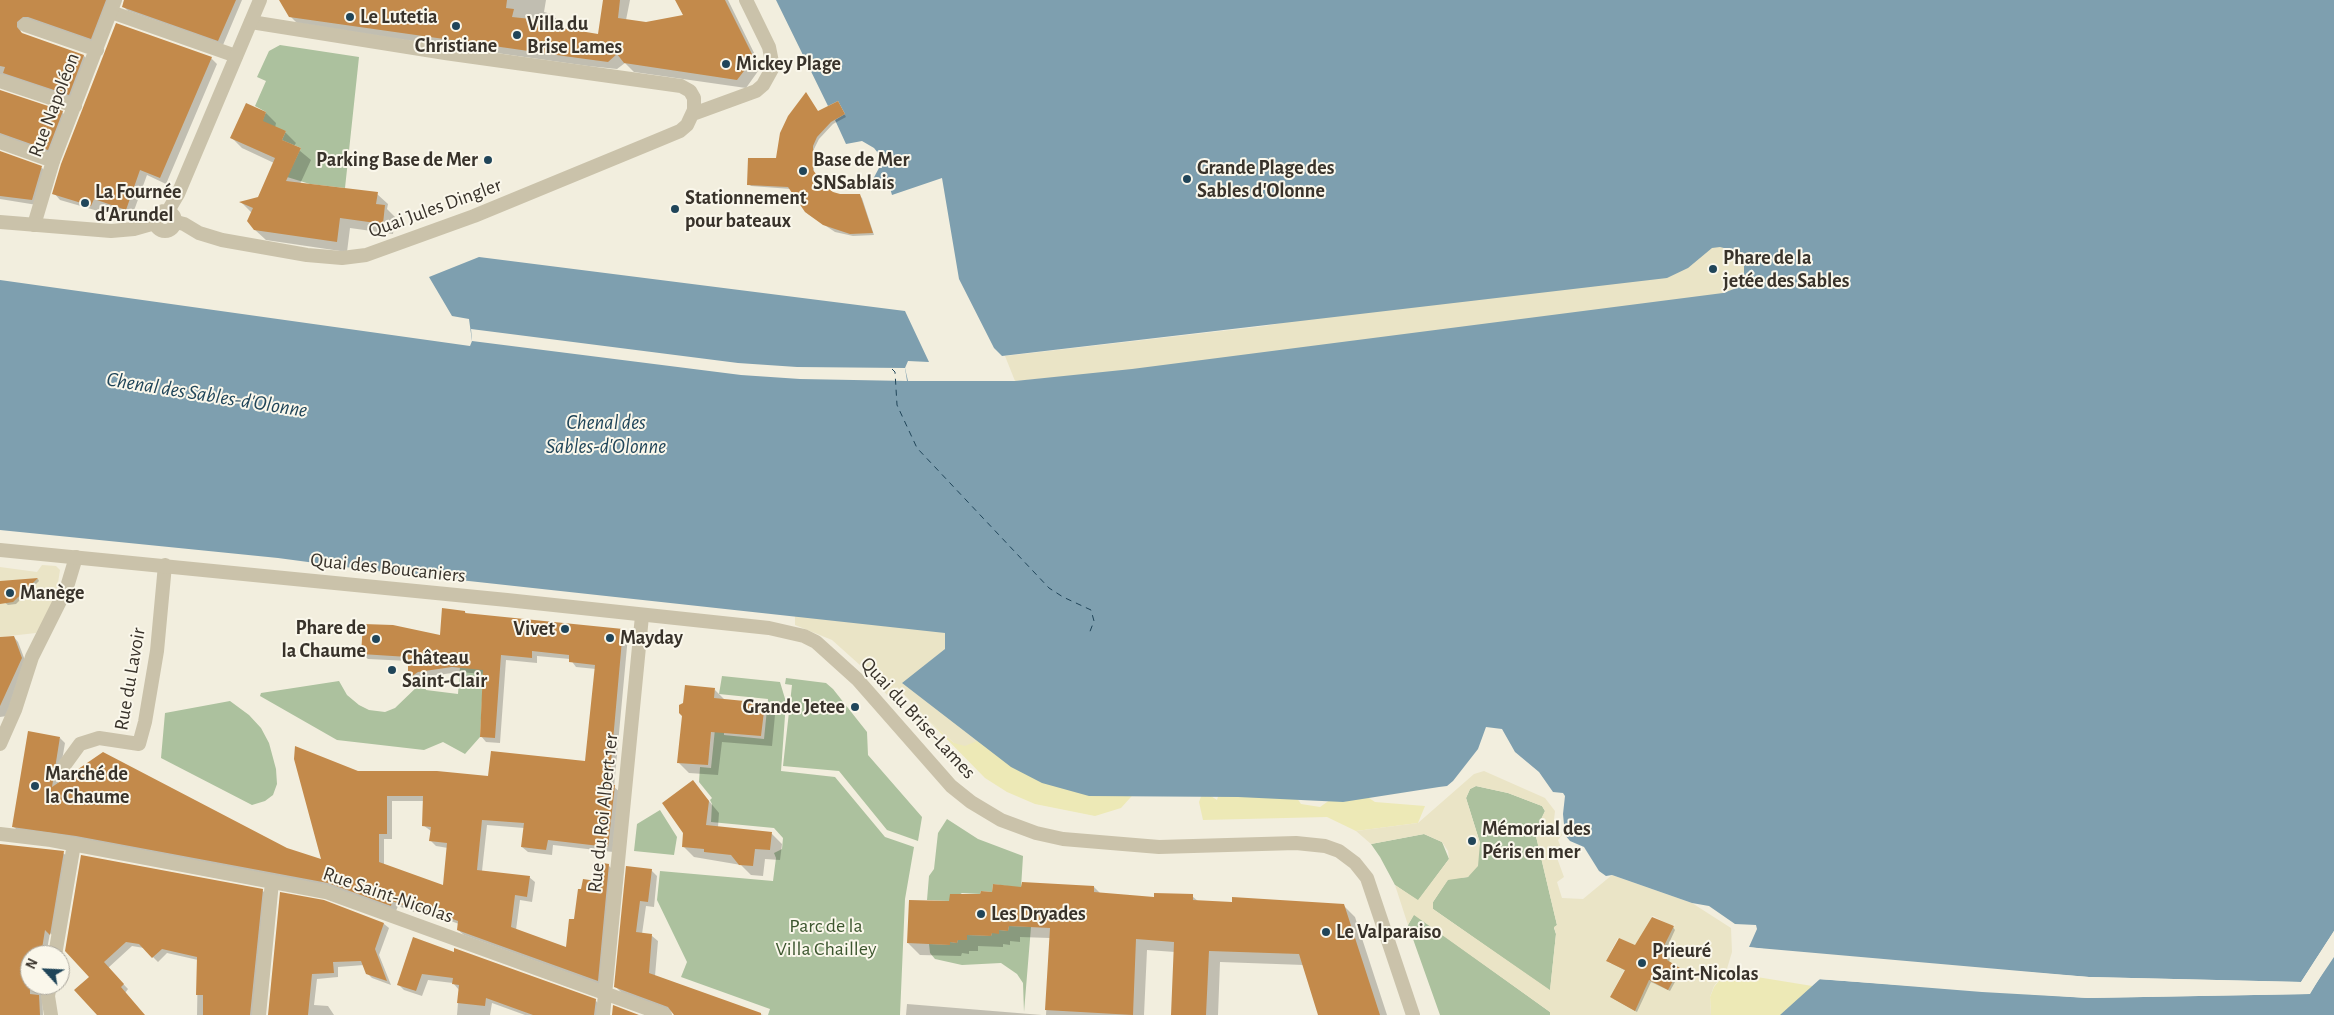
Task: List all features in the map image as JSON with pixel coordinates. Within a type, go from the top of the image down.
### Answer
[{"type":"street","points":[[0,222],[111,231],[134,229],[155,223],[157,214],[172,216],[178,194],[260,0]]},
{"type":"street","points":[[251,22],[445,53],[681,86],[690,91],[694,98],[693,114],[756,91],[763,85],[770,72],[772,58],[769,47],[746,0]]},
{"type":"street","points":[[113,6],[236,56]]},
{"type":"street","name":"Rue Napoléon","points":[[34,225],[53,161],[113,6]]},
{"type":"street","points":[[25,26],[97,50]]},
{"type":"street","points":[[0,81],[75,106]]},
{"type":"street","name":"Quai Jules Dingler","points":[[172,216],[199,233],[222,240],[307,255],[342,258],[366,254],[474,216],[656,142],[680,131],[687,125],[693,114]]},
{"type":"street","points":[[0,142],[53,161]]},
{"type":"street","name":"Quai des Boucaniers","points":[[1,550],[165,565],[769,628]]},
{"type":"street","points":[[0,744],[15,710],[32,657],[67,586],[76,557]]},
{"type":"street","name":"Rue du Lavoir","points":[[64,766],[80,744],[99,738],[138,744],[145,722],[157,651],[165,565]]},
{"type":"street","name":"Rue du Roi Albert 1er","points":[[603,1015],[642,616]]},
{"type":"street","name":"Quai du Brise-Lames","points":[[769,628],[804,636],[816,642],[857,679],[951,786],[971,802],[1010,823],[1036,833],[1062,839],[1159,847],[1296,843],[1325,846],[1339,851],[1355,863],[1367,878],[1413,1015]]},
{"type":"street","name":"Rue Saint-Nicolas","points":[[0,834],[74,844],[326,892],[665,1015]]},
{"type":"street","points":[[57,945],[74,844]]},
{"type":"street","points":[[259,1015],[272,882]]},
{"type":"street","points":[[48,995],[51,1015]]},
{"type":"green space","points":[[280,45],[359,57],[345,188],[310,184],[287,177],[301,148],[282,140],[286,131],[259,129],[266,112],[255,106],[266,81],[257,77],[269,51]]},
{"type":"green space","points":[[486,625],[480,737],[465,754],[443,742],[424,750],[337,740],[260,696],[261,693],[339,681],[347,695],[359,705],[369,710],[385,712],[395,708],[422,682],[426,690],[458,694],[460,667]]},
{"type":"green space","name":"Parc de la Villa Chailley","points":[[722,676],[780,682],[786,702],[781,771],[835,777],[885,837],[914,847],[905,899],[900,1015],[768,1015],[770,1009],[681,977],[687,962],[657,900],[660,871],[773,881],[776,858],[774,853],[782,849],[783,838],[774,828],[711,822],[712,804],[710,800],[712,798],[699,782],[700,767],[711,768],[715,729],[724,730],[724,735],[764,739],[768,699],[719,694]]},
{"type":"green space","points":[[786,678],[826,683],[833,689],[867,732],[868,755],[922,817],[918,841],[887,830],[839,771],[783,766],[792,685],[785,684]]},
{"type":"green space","points":[[230,701],[249,715],[261,728],[269,743],[276,769],[277,784],[273,795],[265,801],[252,805],[161,758],[165,713]]},
{"type":"green space","points":[[1476,786],[1508,793],[1542,806],[1545,811],[1535,832],[1557,925],[1554,928],[1556,934],[1550,991],[1433,909],[1433,902],[1448,879],[1468,877],[1480,843],[1466,798],[1470,789]]},
{"type":"green space","points":[[660,810],[677,837],[674,855],[634,851],[637,824]]},
{"type":"green space","points":[[947,819],[978,839],[1023,856],[1021,888],[993,884],[992,892],[981,891],[980,894],[962,893],[949,901],[927,900],[929,876],[934,869],[938,833]]},
{"type":"green space","points":[[1424,834],[1442,842],[1449,859],[1418,901],[1395,885],[1371,844]]},
{"type":"green space","points":[[1414,914],[1550,1012],[1550,1015],[1440,1015],[1408,925]]},
{"type":"green space","points":[[1009,926],[1031,927],[1024,1012],[1023,983],[1017,974],[1001,963],[962,965],[935,959],[930,953],[929,944],[950,945],[950,942],[957,943],[958,940],[967,940],[967,935],[991,936],[992,933],[999,933],[999,930],[1008,931]]},
{"type":"sand","points":[[920,668],[1288,785],[1301,804],[1320,807],[1344,790],[1360,792],[1375,802],[1425,806],[1418,823],[1356,831],[1327,817],[1203,820],[1199,802],[1203,791],[1217,800],[1222,784],[1139,788],[1121,808],[1095,816],[1035,804],[1007,792],[985,778],[927,719],[954,743],[934,708],[902,683]]},
{"type":"sand","points":[[1726,972],[1837,990],[1841,1015],[1711,1015],[1710,997],[1714,987]]},
{"type":"shaded area","points":[[1712,245],[1742,252],[1748,274],[1728,297],[1132,371],[1015,381],[1005,356],[1265,326]]},
{"type":"shaded area","points":[[42,565],[56,566],[60,570],[55,602],[36,633],[0,637],[0,567],[37,572]]},
{"type":"shaded area","points":[[795,615],[924,629],[945,633],[945,637],[1559,669],[977,741],[965,746],[954,743],[927,719],[897,687],[888,696],[861,666],[832,640],[795,625]],"holes":[[[946,649],[967,731],[902,683]]]},
{"type":"shaded area","points":[[1484,771],[1545,798],[1555,811],[1554,820],[1562,835],[1558,840],[1564,855],[1557,858],[1564,877],[1557,882],[1562,898],[1583,899],[1612,875],[1692,903],[1731,928],[1732,952],[1726,972],[1714,986],[1710,997],[1711,1015],[1550,1015],[1550,1012],[1414,915],[1408,925],[1395,885],[1418,900],[1449,859],[1448,851],[1442,842],[1424,834],[1371,844],[1356,831],[1418,823],[1474,774]],"holes":[[[1476,786],[1508,793],[1542,806],[1545,811],[1535,832],[1557,925],[1554,927],[1556,934],[1550,990],[1433,909],[1433,902],[1448,880],[1468,877],[1478,866],[1480,843],[1466,798],[1470,789]],[[1653,916],[1672,926],[1675,924],[1662,951],[1668,954],[1664,960],[1680,968],[1668,989],[1648,980],[1644,992],[1610,997],[1625,969],[1613,961],[1611,964],[1606,961],[1618,938],[1637,946]]]},
{"type":"water","name":"Chenal des Sables-d'Olonne","points":[[776,0],[2334,0],[2334,931],[2301,982],[2089,977],[1814,956],[1749,947],[1757,929],[1756,925],[1735,924],[1709,906],[1692,903],[1612,875],[1606,876],[1599,871],[1584,847],[1570,841],[1565,835],[1563,814],[1565,796],[1563,793],[1553,792],[1539,772],[1515,752],[1502,729],[1486,727],[1478,749],[1447,786],[1343,802],[1238,797],[1089,796],[1042,783],[1011,767],[902,683],[945,649],[945,633],[368,570],[278,558],[0,530],[0,280],[470,346],[472,341],[469,319],[452,316],[429,277],[479,257],[905,311],[929,362],[908,361],[905,368],[908,381],[1015,381],[1132,369],[1723,293],[1734,289],[1740,284],[1744,275],[1744,265],[1741,257],[1735,251],[1720,247],[1712,248],[1688,268],[1667,278],[1002,356],[994,348],[959,279],[942,178],[892,195],[888,181],[872,181],[879,168],[878,153],[874,148],[862,141],[846,144],[835,120],[845,114],[838,101],[828,106]]},
{"type":"water","points":[[2334,957],[2334,1015],[1780,1015],[1820,979],[1982,992],[2088,998],[2309,994]]},
{"type":"pier","points":[[471,329],[738,363],[797,367],[905,368],[907,381],[800,379],[741,375],[472,341]]},
{"type":"pier","points":[[2334,931],[2334,935],[2302,984],[2021,976],[1814,958],[1749,950],[1747,947],[2089,977],[2301,982]]},
{"type":"pier","points":[[2334,954],[2310,994],[2088,998],[1816,979],[1820,976],[1982,990],[2089,995],[2308,992]]},
{"type":"building","points":[[0,0],[106,0],[91,39],[28,17],[23,17],[17,22],[17,27],[22,33],[84,55],[69,95],[3,73],[5,67],[0,66]]},
{"type":"building","points":[[124,0],[236,0],[218,41],[122,7]]},
{"type":"building","points":[[279,0],[507,0],[506,8],[514,9],[512,17],[550,21],[550,26],[598,34],[603,0],[620,0],[618,18],[646,22],[683,15],[675,0],[725,0],[754,58],[737,80],[624,63],[617,54],[608,62],[289,17]]},
{"type":"building","points":[[116,23],[212,57],[160,178],[140,170],[126,210],[94,199],[91,206],[52,194],[61,164]]},
{"type":"building","points":[[0,90],[63,111],[48,150],[0,133]]},
{"type":"building","points":[[806,92],[818,111],[838,101],[845,114],[831,122],[817,137],[813,146],[813,170],[826,187],[833,192],[860,194],[873,233],[850,234],[823,225],[805,212],[788,187],[747,185],[748,158],[776,158],[780,133],[788,116]]},
{"type":"building","points":[[246,103],[266,112],[263,121],[286,131],[282,140],[301,148],[286,181],[378,192],[376,204],[385,205],[383,224],[340,218],[337,242],[254,230],[247,221],[253,208],[239,202],[258,197],[275,158],[230,138]]},
{"type":"building","points":[[0,151],[42,166],[32,200],[0,196]]},
{"type":"building","name":"Manège","points":[[38,578],[13,602],[0,604],[0,581]]},
{"type":"building","points":[[442,608],[465,611],[465,613],[623,629],[609,785],[615,785],[608,847],[548,840],[546,850],[521,847],[524,823],[482,820],[477,870],[530,876],[527,897],[515,895],[511,927],[566,947],[569,919],[574,919],[578,889],[581,889],[583,879],[596,881],[597,862],[609,864],[598,981],[457,930],[458,921],[409,903],[408,907],[392,901],[391,906],[328,883],[76,836],[12,827],[28,731],[60,737],[52,787],[103,752],[287,848],[321,859],[294,759],[295,746],[358,771],[437,771],[488,776],[491,751],[585,761],[595,665],[569,662],[569,655],[532,651],[532,658],[501,655],[495,738],[480,737],[483,670],[452,667],[418,672],[408,679],[408,657],[361,654],[363,624],[393,625],[440,635]],"holes":[[[387,796],[423,796],[422,826],[431,827],[429,841],[447,843],[443,885],[379,862],[379,834],[387,834]]]},
{"type":"building","points":[[14,636],[22,658],[0,706],[0,637]]},
{"type":"building","points":[[685,685],[715,688],[714,698],[765,703],[761,736],[711,732],[708,765],[677,763],[682,716],[679,713],[679,705],[683,703]]},
{"type":"building","points":[[693,780],[709,801],[706,825],[772,832],[770,850],[755,849],[753,866],[739,865],[731,855],[704,852],[704,849],[682,847],[683,833],[662,803]]},
{"type":"building","points":[[0,844],[64,851],[50,935],[45,930],[43,945],[20,945],[20,995],[39,995],[40,1015],[0,1015]]},
{"type":"building","points":[[81,855],[263,889],[250,1015],[203,1015],[203,995],[196,995],[197,957],[162,949],[152,958],[139,944],[126,942],[104,962],[124,984],[121,987],[145,1015],[97,1015],[74,990],[89,977],[70,956],[70,945],[66,945]]},
{"type":"building","points":[[626,866],[652,869],[648,902],[640,901],[636,932],[652,934],[649,973],[761,1013],[761,1015],[674,1015],[668,1007],[614,987]]},
{"type":"building","points":[[1022,882],[1094,886],[1094,892],[1154,897],[1154,893],[1193,894],[1193,900],[1232,902],[1232,897],[1344,904],[1380,1015],[1318,1015],[1299,954],[1209,951],[1206,1015],[1171,1015],[1174,942],[1136,939],[1133,1015],[1045,1010],[1050,928],[1009,926],[1008,931],[999,930],[999,934],[992,933],[991,936],[967,935],[967,940],[958,940],[957,943],[950,942],[950,945],[907,943],[909,900],[949,901],[950,894],[980,894],[981,891],[992,892],[993,884],[1021,887]]},
{"type":"building","points":[[280,892],[324,900],[384,923],[375,949],[387,981],[366,974],[361,961],[333,962],[334,973],[312,974],[308,1015],[268,1015]]},
{"type":"building","name":"Prieuré Saint-Nicolas","points":[[1652,917],[1674,926],[1663,948],[1668,954],[1667,960],[1680,968],[1668,990],[1649,980],[1635,1011],[1610,997],[1625,970],[1606,961],[1619,938],[1635,945]]},
{"type":"building","points":[[413,937],[454,952],[454,948],[596,999],[594,1015],[533,1015],[486,998],[485,1006],[457,1003],[459,985],[452,984],[453,978],[422,974],[416,991],[397,985]]},
{"type":"building","points":[[613,1005],[639,1015],[612,1015]]},
{"type":"ferry route","points":[[892,369],[895,372],[897,405],[917,448],[1049,588],[1091,610],[1094,621],[1089,634]]},
{"type":"place","name":"Le Lutetia","points":[[350,17]]},
{"type":"place","name":"Christiane","points":[[456,26]]},
{"type":"place","name":"Villa du Brise Lames","points":[[517,35]]},
{"type":"place","name":"Mickey Plage","points":[[726,64]]},
{"type":"place","name":"Parking Base de Mer","points":[[488,160]]},
{"type":"place","name":"Base de Mer SNSablais","points":[[803,171]]},
{"type":"place","name":"Grande Plage des Sables d'Olonne","points":[[1187,179]]},
{"type":"place","name":"La Fournée d'Arundel","points":[[85,203]]},
{"type":"place","name":"Stationnement pour bateaux","points":[[675,209]]},
{"type":"place","name":"Phare de la jetée des Sables","points":[[1713,269]]},
{"type":"place","name":"Manège","points":[[10,593]]},
{"type":"place","name":"Vivet","points":[[565,629]]},
{"type":"place","name":"Mayday","points":[[610,638]]},
{"type":"place","name":"Phare de la Chaume","points":[[376,639]]},
{"type":"place","name":"Château Saint-Clair","points":[[392,670]]},
{"type":"place","name":"Grande Jetee","points":[[855,707]]},
{"type":"place","name":"Marché de la Chaume","points":[[35,786]]},
{"type":"place","name":"Mémorial des Péris en mer","points":[[1472,841]]},
{"type":"place","name":"Les Dryades","points":[[981,914]]},
{"type":"place","name":"Le Valparaiso","points":[[1326,932]]},
{"type":"place","name":"Prieuré Saint-Nicolas","points":[[1642,963]]}]
